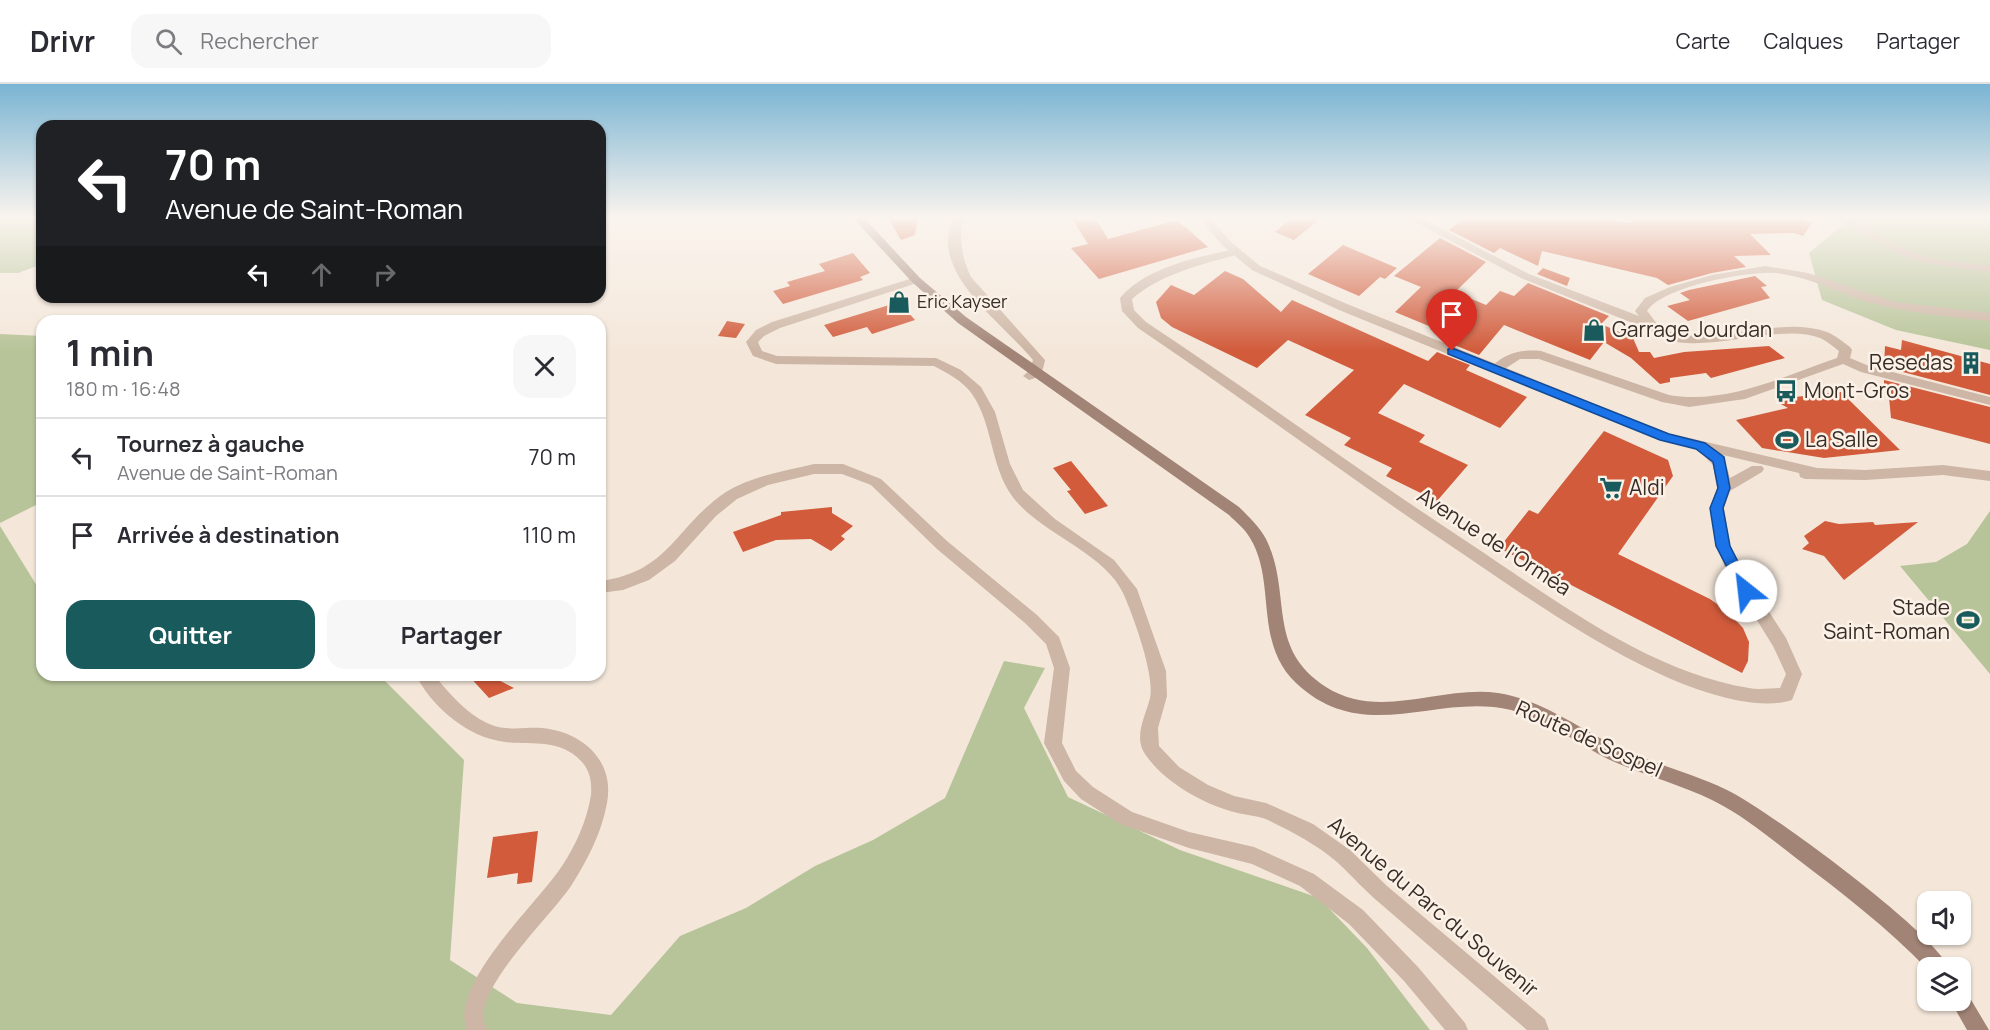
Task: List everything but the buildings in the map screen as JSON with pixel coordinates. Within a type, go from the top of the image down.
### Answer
[{"type":"main road","name":"Route de Sospel","points":[[892,262],[954,323],[1032,374],[1085,416],[1141,448],[1234,511],[1260,540],[1268,574],[1278,640],[1295,670],[1322,693],[1344,702],[1387,710],[1408,710],[1477,699],[1498,700],[1534,711],[1612,752],[1701,787],[1742,808],[1877,908],[1928,957]]},
{"type":"main road","name":"Route de Sospel","points":[[896,262],[912,281]]},
{"type":"main road","points":[[1967,1011],[1979,1030]]},
{"type":"street","points":[[959,262],[962,272],[978,293],[1026,342],[1039,360],[1032,374]]},
{"type":"street","name":"Avenue de l'Orméa","points":[[1198,262],[1135,288],[1126,298],[1128,311],[1142,325],[1399,505],[1598,634],[1675,672],[1721,690],[1765,699],[1786,695],[1794,674],[1780,644],[1735,572],[1723,546],[1717,508],[1724,488],[1719,460]]},
{"type":"street","points":[[1249,262],[1280,280],[1719,460],[1757,469],[1803,475],[1815,472]]},
{"type":"street","points":[[1498,262],[1525,276],[1634,319],[1645,321],[1654,328],[1690,340],[1764,331],[1812,330],[1838,341],[1846,350],[1843,360]]},
{"type":"street","points":[[1937,262],[1990,269]]},
{"type":"street","points":[[1645,321],[1641,311],[1647,302],[1661,295],[1761,269],[1796,273],[1900,306],[1990,317]]},
{"type":"street","name":"Avenue du Parc du Souvenir","points":[[912,281],[776,325],[760,333],[752,342],[757,353],[776,360],[805,362],[923,360],[936,362],[976,390],[988,412],[1003,464],[1018,494],[1050,523],[1109,564],[1129,589],[1158,671],[1159,696],[1149,728],[1151,749],[1173,772],[1202,791],[1232,804],[1266,811],[1307,830],[1343,856],[1380,892],[1538,1026],[1539,1030]]},
{"type":"street","points":[[1496,369],[1508,356],[1526,352],[1541,355],[1667,399],[1689,403],[1740,396],[1843,360],[1865,369],[1990,401]]},
{"type":"street","points":[[1665,437],[1815,472],[1864,475],[1933,468],[1990,476]]},
{"type":"street","points":[[1701,446],[1719,460]]},
{"type":"street","points":[[606,586],[623,584],[644,576],[670,557],[711,512],[732,495],[764,481],[813,469],[843,469],[876,482],[942,545],[1031,619],[1053,641],[1062,668],[1053,743],[1070,776],[1087,793],[1126,818],[1189,840],[1254,856],[1307,880],[1356,916],[1411,974],[1458,1030]]},
{"type":"street","points":[[1724,488],[1757,469]]},
{"type":"street","points":[[429,681],[465,720],[490,733],[548,736],[572,745],[588,755],[599,770],[601,792],[592,832],[562,882],[486,978],[472,1018],[477,1030]]},
{"type":"green space","points":[[0,262],[36,262],[36,266],[18,273],[0,273]]},
{"type":"green space","points":[[1812,262],[1990,262],[1990,350],[1896,330],[1822,300]]},
{"type":"green space","points":[[0,334],[36,336],[36,505],[0,523]]},
{"type":"green space","name":"Stade Saint-Roman","points":[[1990,511],[1990,674],[1900,566],[1936,562],[1967,544]]},
{"type":"green space","points":[[0,526],[36,584],[36,681],[385,681],[464,760],[450,960],[517,1003],[611,1015],[680,936],[746,908],[815,866],[873,840],[945,798],[1004,661],[1045,668],[1024,708],[1068,797],[1180,850],[1319,898],[1367,948],[1430,1030],[0,1030]]},
{"type":"place","name":"Eric Kayser","points":[[899,302]]},
{"type":"place","name":"Garrage Jourdan","points":[[1594,330]]},
{"type":"place","name":"Resedas","points":[[1971,363]]},
{"type":"place","name":"Mont-Gros","points":[[1786,391]]},
{"type":"place","name":"La Salle","points":[[1787,440]]},
{"type":"place","name":"Aldi","points":[[1611,488]]},
{"type":"place","name":"Stade Saint-Roman","points":[[1968,620]]},
{"type":"route","points":[[1452,351],[1665,437],[1701,446],[1719,460],[1724,488],[1717,508],[1723,546],[1746,591]]}]
